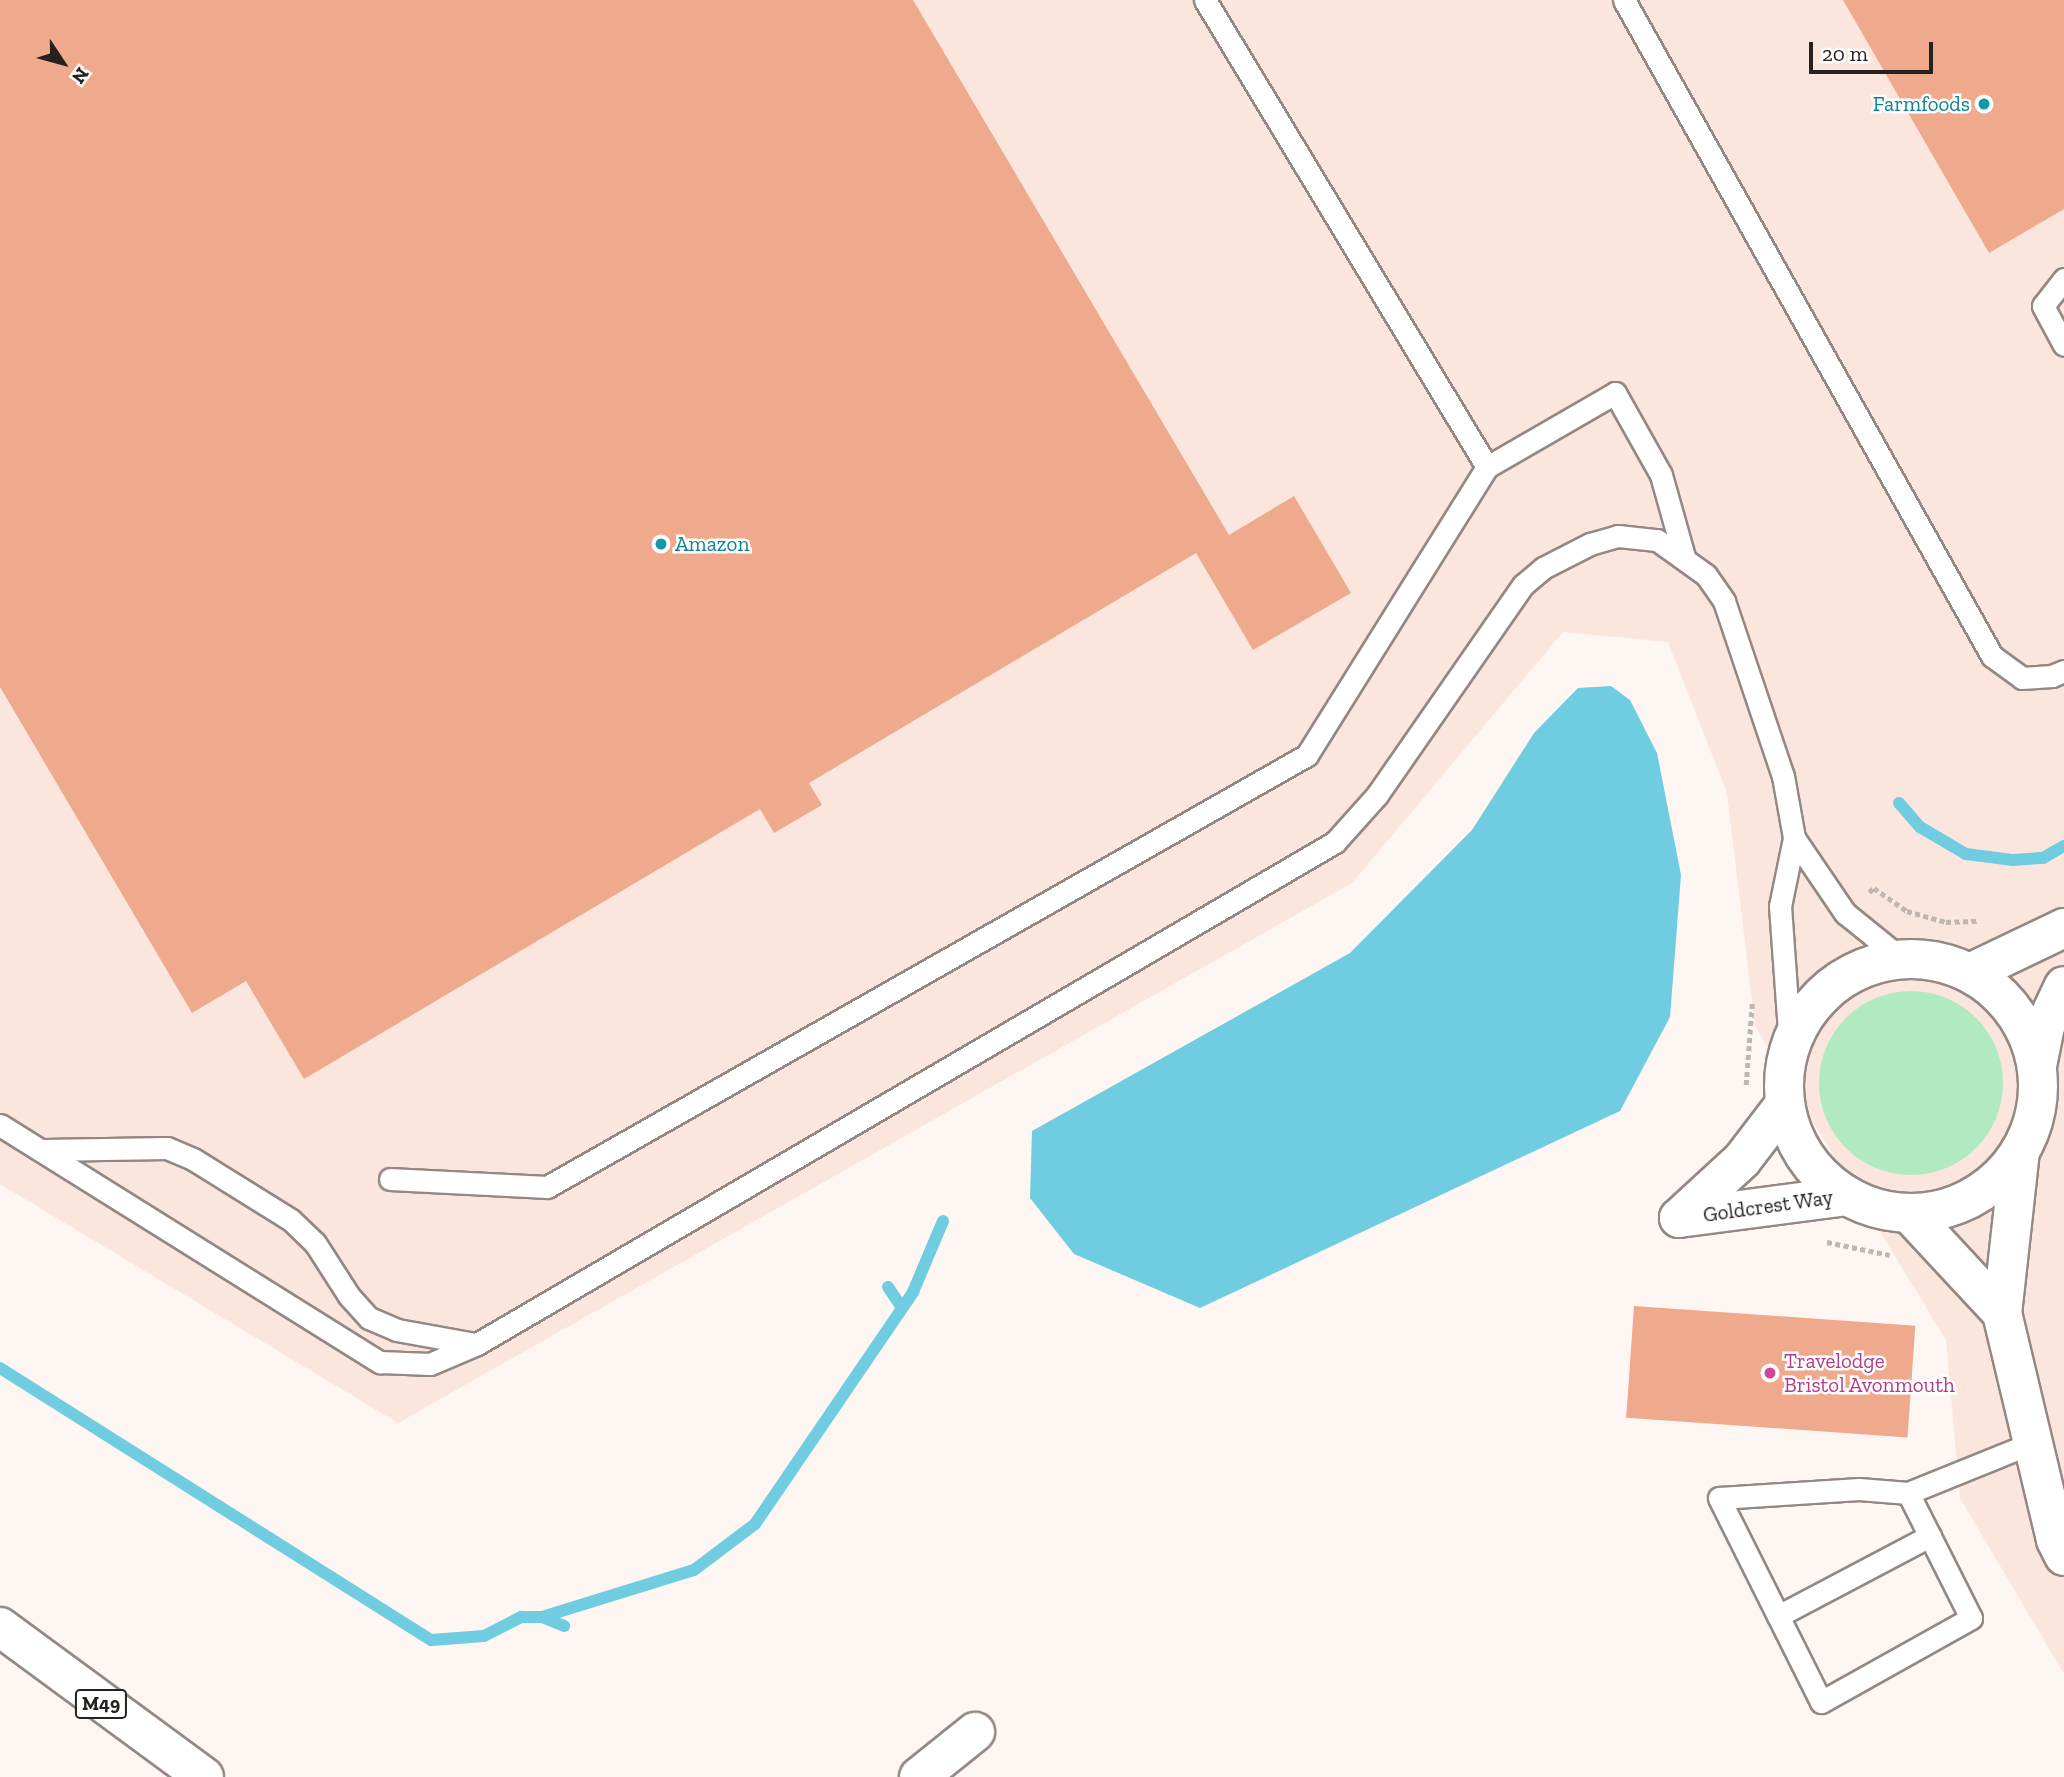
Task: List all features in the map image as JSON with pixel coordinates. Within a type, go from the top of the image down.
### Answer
[{"type":"main road","points":[[1970,972],[2064,928]]},
{"type":"main road","points":[[2020,1150],[1992,1184],[1963,1201],[1909,1213],[1877,1209],[1846,1196],[1817,1172],[1795,1140],[1785,1104],[1784,1073],[1790,1044],[1808,1011],[1834,985],[1866,966],[1902,958],[1937,961],[1970,972],[2010,1007],[2025,1028],[2037,1066]]},
{"type":"main road","points":[[2064,986],[2045,1026],[2037,1066],[2036,1110],[2020,1150],[2002,1313],[2032,1443],[2064,1556]]},
{"type":"main road","name":"Goldcrest Way","points":[[1785,1104],[1742,1160],[1679,1218],[1846,1196]]},
{"type":"main road","points":[[1909,1213],[2002,1313]]},
{"type":"main road","name":"M49","points":[[0,1627],[204,1777]]},
{"type":"main road","points":[[919,1777],[975,1732],[959,1777]]},
{"type":"lane","points":[[1205,0],[1487,467]]},
{"type":"lane","points":[[1624,0],[1992,656],[2022,678],[2052,676],[2064,671]]},
{"type":"lane","points":[[2064,279],[2043,306],[2064,345]]},
{"type":"lane","points":[[390,1179],[547,1188],[1307,755],[1487,467],[1615,393],[1661,475],[1684,557]]},
{"type":"lane","points":[[0,1125],[380,1362],[430,1364],[477,1344],[1335,842],[1377,795],[1523,584],[1543,568],[1590,544],[1618,536],[1657,540],[1706,575],[1724,601],[1783,776],[1794,838],[1780,906],[1790,1044]]},
{"type":"lane","points":[[1794,838],[1845,913],[1902,958]]},
{"type":"lane","points":[[42,1150],[167,1148],[193,1159],[291,1220],[315,1243],[349,1296],[369,1318],[409,1332],[477,1344]]},
{"type":"lane","points":[[1908,1493],[1971,1618],[1821,1702],[1719,1498],[1859,1489],[1908,1493],[2032,1443]]},
{"type":"lane","points":[[1778,1616],[1930,1536]]},
{"type":"path","points":[[1874,888],[1907,911],[1946,922],[1991,921]]},
{"type":"path","points":[[1743,1095],[1749,1071],[1753,990]]},
{"type":"path","points":[[1814,1240],[1866,1247],[1897,1258]]},
{"type":"shaded area","points":[[0,0],[2064,0],[2064,1674],[1960,1498],[1946,1340],[1755,1026],[1727,793],[1668,642],[1563,632],[1352,883],[398,1423],[0,1184]]},
{"type":"green space","points":[[1911,991],[1946,998],[1976,1018],[1996,1048],[2003,1083],[1996,1118],[1976,1148],[1946,1168],[1911,1175],[1876,1168],[1846,1148],[1826,1118],[1819,1083],[1826,1048],[1846,1018],[1876,998]]},
{"type":"water","points":[[1611,686],[1630,700],[1657,753],[1681,875],[1670,1017],[1620,1111],[1200,1308],[1074,1254],[1030,1198],[1032,1131],[1350,953],[1472,830],[1534,733],[1578,688]]},
{"type":"building","name":"Amazon","points":[[0,0],[913,0],[1229,535],[1294,496],[1351,593],[1253,650],[1196,553],[809,783],[822,805],[774,833],[760,809],[304,1079],[246,981],[192,1013],[0,687]]},
{"type":"building","name":"Farmfoods","points":[[1843,0],[2064,0],[2064,209],[1989,253]]},
{"type":"building","name":"Travelodge Bristol Avonmouth","points":[[1634,1306],[1915,1326],[1908,1437],[1626,1418]]},
{"type":"waterway","points":[[1899,803],[1920,827],[1966,854],[2012,860],[2043,858],[2064,846]]},
{"type":"waterway","points":[[542,1617],[694,1570],[755,1524],[913,1292],[943,1221]]},
{"type":"waterway","points":[[888,1287],[902,1308]]},
{"type":"waterway","points":[[0,1368],[431,1640],[484,1636],[521,1617],[542,1617],[564,1626]]},
{"type":"place","name":"Farmfoods","points":[[1984,104]]},
{"type":"place","name":"Amazon","points":[[661,544]]},
{"type":"place","name":"Travelodge Bristol Avonmouth","points":[[1770,1373]]}]
